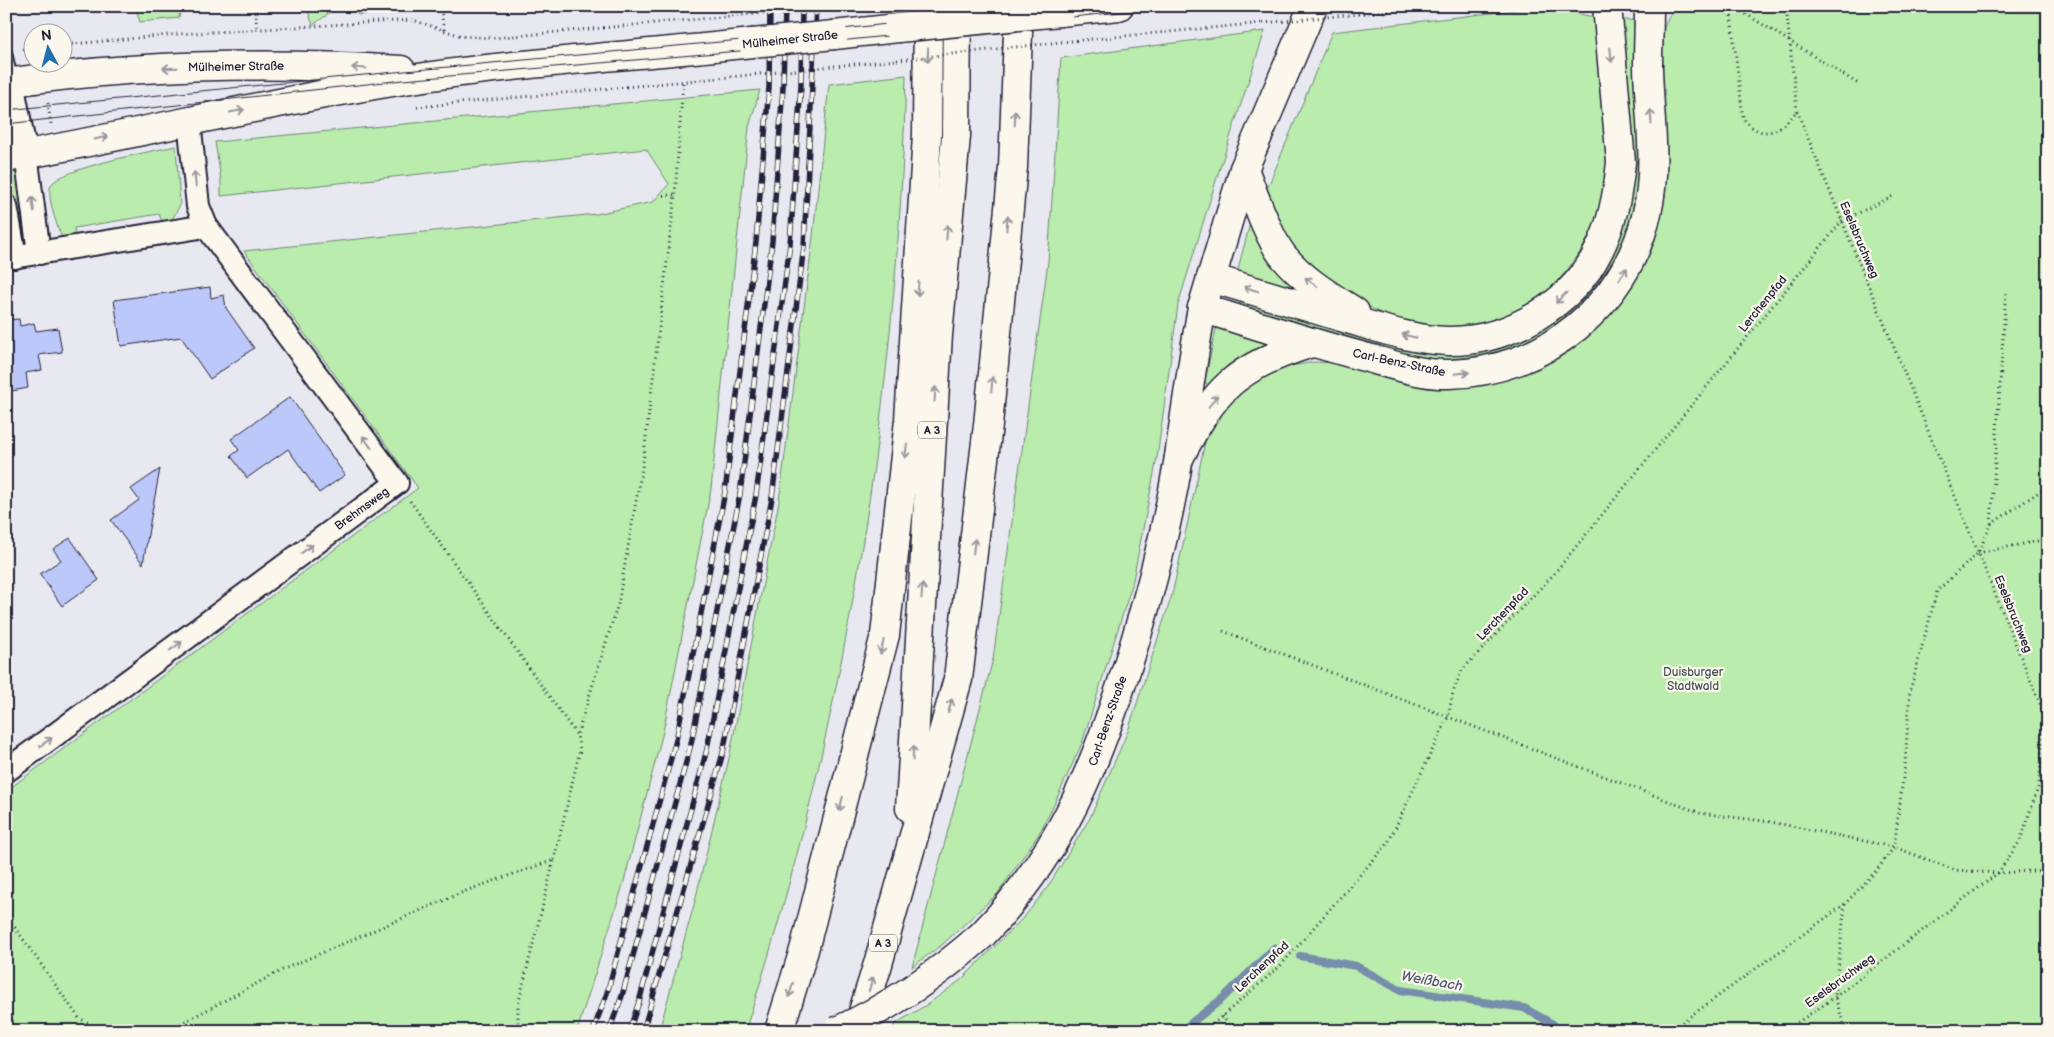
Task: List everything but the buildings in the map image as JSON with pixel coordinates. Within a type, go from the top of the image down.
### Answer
[{"type":"main road","name":"A 3","points":[[779,1031],[804,950],[884,635],[910,420],[927,135],[928,6]]},
{"type":"main road","name":"A 3","points":[[857,1031],[908,854],[938,335],[956,136],[956,6]]},
{"type":"main road","points":[[908,854],[958,678],[988,425],[1012,177],[1020,6]]},
{"type":"main road","name":"Mülheimer Straße","points":[[16,156],[189,120],[403,80],[460,72],[1119,6]]},
{"type":"main road","name":"Carl-Benz-Straße","points":[[837,1031],[871,1016],[909,993],[944,968],[982,936],[1030,880],[1071,814],[1091,771],[1109,724],[1153,584],[1178,458],[1188,382],[1202,308],[1244,169],[1313,6]]},
{"type":"main road","points":[[1211,278],[1381,329],[1414,337],[1449,341],[1501,333],[1527,321],[1554,305],[1586,272],[1608,230],[1619,186],[1621,162],[1607,6]]},
{"type":"main road","name":"Carl-Benz-Straße","points":[[1202,308],[1312,344],[1424,371],[1448,374],[1472,372],[1511,364],[1543,351],[1573,332],[1594,313],[1628,266],[1647,214],[1652,188],[1648,66],[1649,6]]},
{"type":"main road","name":"Mülheimer Straße","points":[[9,83],[84,74],[219,66],[329,66],[460,72]]},
{"type":"main road","points":[[1244,169],[1263,216],[1283,256],[1305,278],[1381,329]]},
{"type":"main road","points":[[1178,458],[1198,422],[1212,402],[1239,374],[1272,356],[1312,344]]},
{"type":"street","points":[[9,83],[16,156],[39,253]]},
{"type":"street","name":"Brehmsweg","points":[[6,771],[397,483],[206,226],[198,206],[189,120]]},
{"type":"street","points":[[6,206],[10,257],[206,226]]},
{"type":"lane","points":[[6,54],[9,83]]},
{"type":"path","points":[[255,6],[257,29]]},
{"type":"path","points":[[72,44],[257,29],[413,20],[461,36],[493,38],[825,6]]},
{"type":"path","points":[[668,84],[1061,42],[1444,6]]},
{"type":"path","points":[[1732,6],[1737,73],[1743,118],[1756,130],[1766,133],[1779,129],[1796,112]]},
{"type":"path","points":[[1732,6],[1860,85]]},
{"type":"path","name":"Eselsbruchweg","points":[[1786,6],[1796,112],[2045,716],[2039,785],[2020,841],[1998,873],[1835,997],[1786,1031]]},
{"type":"path","points":[[441,9],[444,31]]},
{"type":"path","points":[[577,734],[618,604],[643,462],[675,195],[683,82]]},
{"type":"path","points":[[652,196],[675,195]]},
{"type":"path","points":[[1842,220],[1893,196]]},
{"type":"path","name":"Lerchenpfad","points":[[1205,1031],[1280,966],[1388,843],[1448,717],[1462,670],[1552,576],[1842,220]]},
{"type":"path","points":[[1670,1031],[1845,904],[1877,870],[1894,847],[1905,764],[1910,691],[1926,626],[1937,591],[1978,553],[1991,524],[2006,290]]},
{"type":"path","points":[[397,483],[577,734],[580,750],[518,1005],[518,1031]]},
{"type":"path","points":[[1991,524],[2048,486]]},
{"type":"path","points":[[1978,553],[2048,539]]},
{"type":"path","points":[[1223,631],[1700,812],[1771,822],[1894,847],[1955,870],[1998,873],[2048,870]]},
{"type":"path","points":[[2045,716],[2048,723]]},
{"type":"path","points":[[167,1031],[284,969],[468,890],[554,860]]},
{"type":"path","points":[[1845,904],[1835,997],[1846,1031]]},
{"type":"path","points":[[6,915],[79,1018],[103,1031]]},
{"type":"path","points":[[1222,1016],[1234,1031]]},
{"type":"green space","points":[[135,6],[181,6],[179,18],[140,22]]},
{"type":"green space","points":[[306,6],[339,6],[313,25]]},
{"type":"green space","points":[[353,6],[423,6],[358,15]]},
{"type":"green space","points":[[1549,6],[1597,16],[1608,162],[1603,199],[1591,233],[1572,263],[1549,289],[1521,309],[1489,323],[1454,329],[1416,326],[1387,317],[1315,270],[1296,251],[1287,238],[1267,189],[1332,32]]},
{"type":"green space","name":"Duisburger Stadtwald","points":[[2048,6],[2048,1031],[892,1031],[895,1024],[928,1004],[962,979],[1025,916],[1047,888],[1090,818],[1128,731],[1172,595],[1207,433],[1225,404],[1244,386],[1267,374],[1290,366],[1315,362],[1339,363],[1448,385],[1624,292],[1661,65],[1664,27],[1670,14],[1684,7]]},
{"type":"green space","points":[[1620,20],[1634,20],[1642,162],[1629,237],[1604,283],[1565,324],[1508,355],[1448,364],[1394,355],[1249,309],[1240,304],[1240,300],[1475,350],[1608,257]]},
{"type":"green space","points":[[1265,31],[1218,174],[1178,305],[1157,458],[1132,585],[1082,743],[1038,835],[998,893],[943,944],[912,967],[993,659],[1048,262],[1061,58]]},
{"type":"green space","points":[[906,75],[901,196],[892,317],[878,438],[860,559],[838,679],[811,798],[780,915],[745,1031],[659,1031],[695,901],[730,754],[779,501],[812,245],[829,84]]},
{"type":"green space","points":[[760,90],[749,127],[711,489],[663,732],[623,885],[577,1031],[6,1031],[6,791],[418,488],[244,251],[596,214],[653,202],[669,184],[646,149],[221,196],[221,179],[215,142]]},
{"type":"green space","points":[[176,146],[180,205],[171,221],[162,222],[159,214],[74,228],[75,236],[62,237],[55,219],[50,196],[51,185],[58,179],[72,172],[109,161]]},
{"type":"green space","points":[[12,172],[18,174],[26,235],[22,236],[18,229],[9,177]]},
{"type":"green space","points":[[1250,223],[1254,223],[1270,256],[1292,286],[1292,289],[1237,273]]},
{"type":"green space","points":[[1217,324],[1275,340],[1209,388],[1205,381]]},
{"type":"waterway","name":"Weißbach","points":[[1181,1031],[1223,998],[1274,948]]},
{"type":"waterway","name":"Weißbach","points":[[1300,956],[1356,966],[1400,990],[1524,1008],[1553,1024],[1559,1031]]},
{"type":"tram line","points":[[6,110],[752,39],[1050,6]]},
{"type":"tram line","points":[[6,124],[403,80],[751,50],[1179,6]]},
{"type":"railway","points":[[593,1031],[607,993],[676,740],[725,492],[756,242],[769,87],[770,6]]},
{"type":"railway","points":[[609,1031],[622,996],[691,744],[740,494],[772,241],[783,87],[785,6]]},
{"type":"railway","points":[[629,1031],[639,1002],[707,749],[756,495],[790,244],[801,85],[802,6]]},
{"type":"railway","points":[[643,1031],[723,753],[772,498],[804,246],[816,6]]}]
